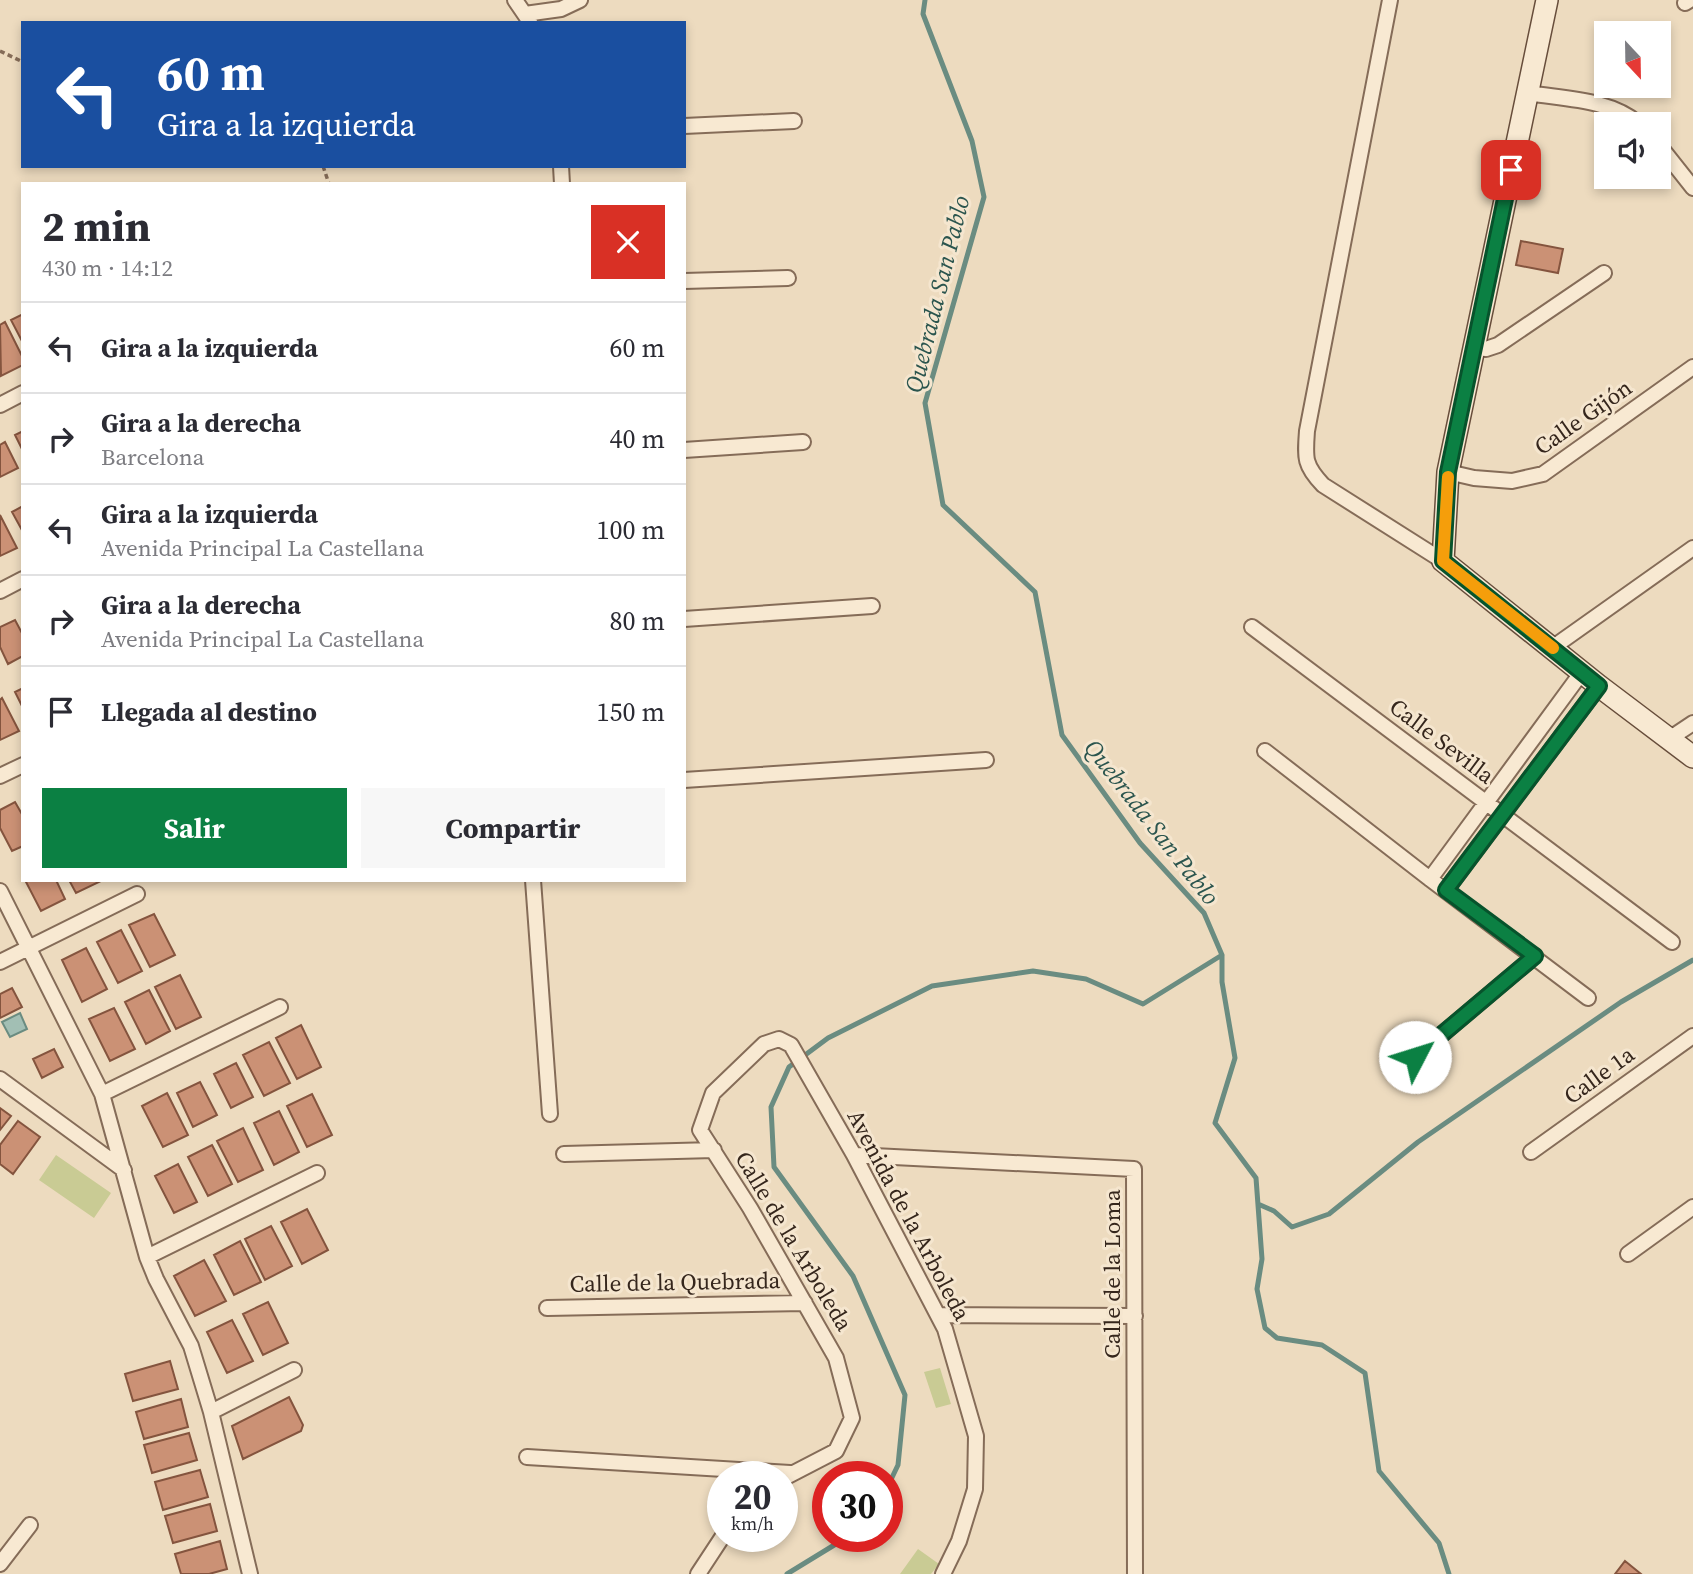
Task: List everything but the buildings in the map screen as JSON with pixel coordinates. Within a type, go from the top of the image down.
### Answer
[{"type":"street","points":[[515,0],[527,19],[580,0]]},
{"type":"street","points":[[1390,0],[1307,431],[1305,453],[1308,469],[1323,485],[1443,561],[1599,686],[1693,757]]},
{"type":"street","points":[[1443,561],[1448,472],[1547,0]]},
{"type":"street","points":[[1528,93],[1603,106],[1622,112]]},
{"type":"street","points":[[686,126],[794,121]]},
{"type":"street","points":[[1671,159],[1691,182]]},
{"type":"street","points":[[1474,348],[1486,349],[1498,345],[1604,273]]},
{"type":"street","points":[[686,281],[788,278]]},
{"type":"street","name":"Calle Gijón","points":[[1448,472],[1475,478],[1512,481],[1543,474],[1693,368]]},
{"type":"street","points":[[0,405],[21,394]]},
{"type":"street","points":[[686,450],[803,442]]},
{"type":"street","points":[[1552,648],[1693,548]]},
{"type":"street","points":[[0,591],[21,580]]},
{"type":"street","points":[[686,619],[872,606]]},
{"type":"street","name":"Calle Sevilla","points":[[1252,627],[1672,942]]},
{"type":"street","points":[[1430,879],[1582,672]]},
{"type":"street","points":[[1446,890],[1599,686]]},
{"type":"street","points":[[1669,739],[1693,723]]},
{"type":"street","points":[[1265,751],[1588,998]]},
{"type":"street","points":[[686,780],[986,760]]},
{"type":"street","points":[[0,776],[21,766]]},
{"type":"street","points":[[533,882],[550,1114]]},
{"type":"street","points":[[0,891],[102,1094],[147,1257],[191,1346],[211,1412],[250,1574]]},
{"type":"street","points":[[0,962],[137,894]]},
{"type":"street","points":[[1415,1057],[1535,956]]},
{"type":"street","points":[[102,1094],[280,1007]]},
{"type":"street","name":"Calle 1a","points":[[1531,1152],[1693,1036]]},
{"type":"street","name":"Calle de la Arboleda","points":[[791,1045],[779,1039],[764,1044],[713,1093],[700,1130],[750,1208],[836,1358],[852,1418],[836,1451],[798,1470]]},
{"type":"street","name":"Avenida de la Arboleda","points":[[791,1045],[854,1155],[945,1329],[976,1436],[975,1489],[959,1541],[943,1574]]},
{"type":"street","points":[[0,1079],[124,1170]]},
{"type":"street","points":[[564,1154],[713,1150]]},
{"type":"street","name":"Calle de la Loma","points":[[854,1155],[1134,1169],[1135,1574]]},
{"type":"street","points":[[147,1257],[317,1173]]},
{"type":"street","points":[[1628,1254],[1693,1207]]},
{"type":"street","name":"Calle de la Quebrada","points":[[547,1308],[805,1303]]},
{"type":"street","points":[[938,1315],[1135,1316]]},
{"type":"street","points":[[211,1412],[294,1370]]},
{"type":"street","points":[[527,1457],[707,1470]]},
{"type":"street","points":[[0,1564],[30,1525]]},
{"type":"street","points":[[698,1574],[712,1552]]},
{"type":"path","points":[[0,51],[21,61]]},
{"type":"green space","points":[[56,1155],[111,1193],[94,1218],[39,1180]]},
{"type":"green space","points":[[940,1368],[951,1404],[936,1408],[924,1372]]},
{"type":"green space","points":[[918,1549],[939,1564],[931,1574],[900,1574]]},
{"type":"shaded area","points":[[20,1013],[27,1029],[10,1037],[2,1022]]},
{"type":"waterway","name":"Quebrada San Pablo","points":[[925,0],[923,14],[972,141],[984,197],[925,403],[943,505],[1035,592],[1062,735],[1140,843],[1204,913],[1222,955],[1222,982],[1235,1058],[1215,1123],[1256,1178],[1262,1259],[1257,1289],[1265,1328],[1277,1338],[1322,1345],[1365,1373],[1379,1471],[1439,1543],[1449,1574]]},
{"type":"waterway","points":[[898,1461],[905,1395],[853,1276],[774,1167],[771,1107],[789,1067],[828,1038],[932,986],[1033,971],[1086,979],[1143,1004],[1222,955]]},
{"type":"waterway","points":[[1258,1204],[1274,1211],[1292,1227],[1329,1214],[1418,1142],[1621,1002],[1693,960]]},
{"type":"waterway","points":[[787,1574],[823,1552]]},
{"type":"slow traffic","points":[[1448,477],[1443,561],[1553,648]]},
{"type":"route","points":[[1415,1057],[1535,956],[1446,890],[1599,686],[1443,561],[1448,472],[1511,170]]}]
